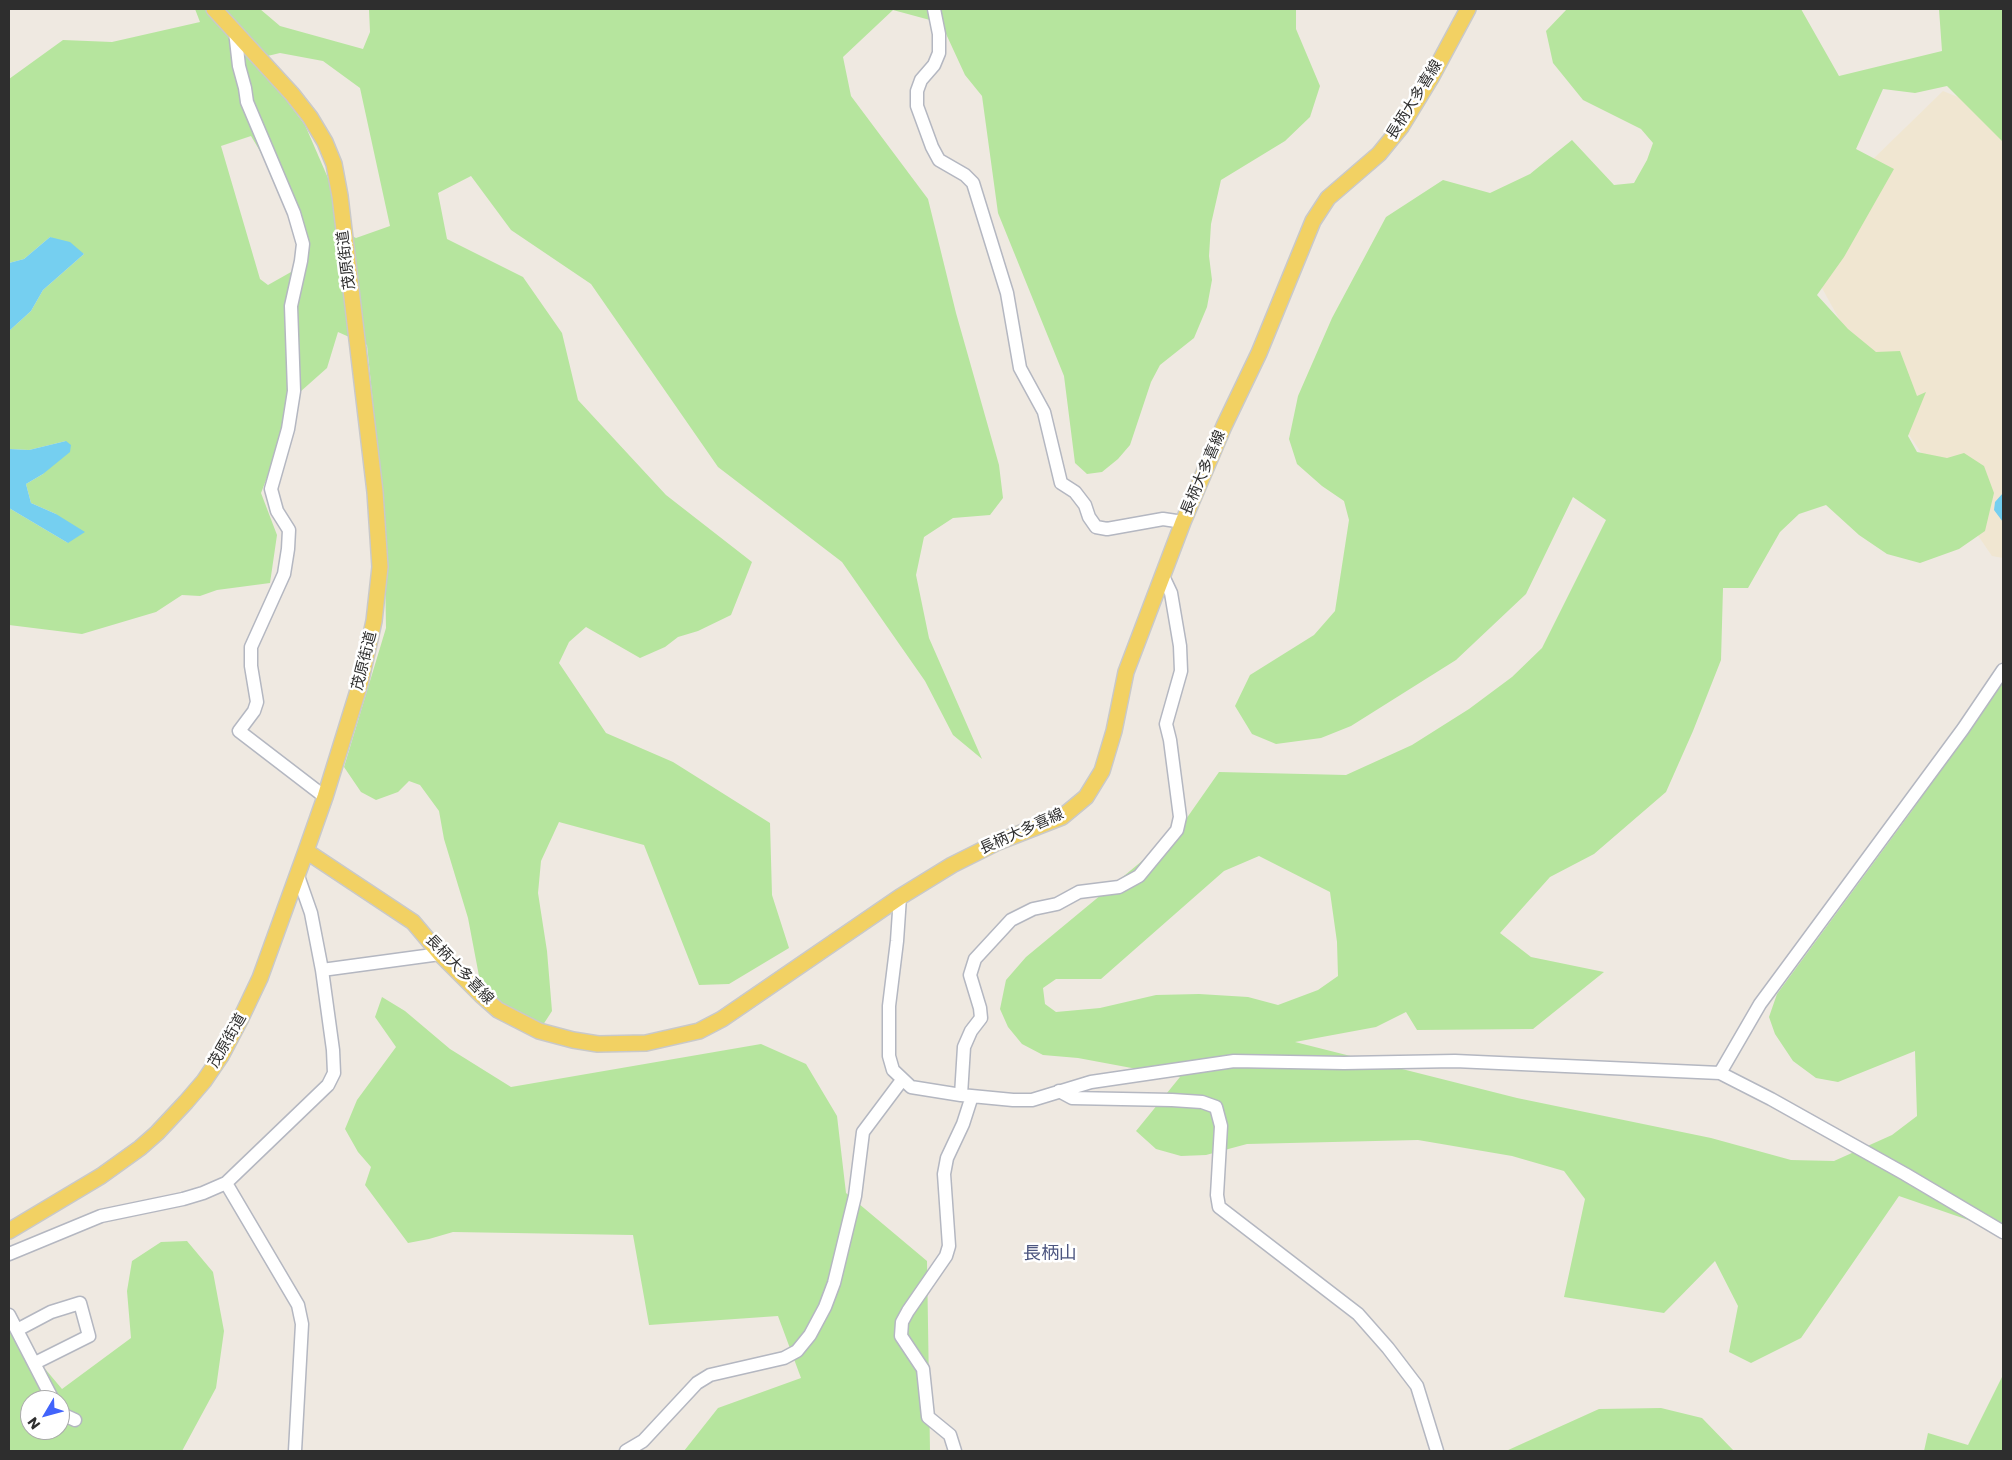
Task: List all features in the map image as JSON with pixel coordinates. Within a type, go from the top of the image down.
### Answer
[{"type":"main road","name":"茂原街道","points":[[9,1231],[101,1176],[140,1148],[174,1116],[204,1081],[221,1056],[252,998],[325,797],[360,684],[374,621],[380,567],[375,492],[340,196],[334,164],[325,142],[310,117],[292,94],[214,9]]},
{"type":"main road","name":"長柄大多喜線","points":[[306,851],[413,922],[440,954],[481,996],[498,1010],[540,1031],[581,1042],[606,1044],[646,1043],[699,1031],[722,1019],[900,897],[952,864],[998,842],[1062,817],[1086,797],[1102,771],[1114,731],[1126,672],[1183,522],[1224,426],[1259,353],[1313,221],[1328,198],[1379,154],[1401,127],[1432,76],[1468,9]]},
{"type":"street","points":[[934,9],[939,34],[939,53],[934,65],[921,80],[917,91],[917,106],[932,147],[940,160],[966,176],[973,183],[1007,293],[1020,368],[1044,412],[1060,484],[1075,492],[1085,505],[1096,527],[1107,529],[1163,519],[1183,522]]},
{"type":"street","points":[[235,31],[239,66],[247,102],[294,213],[303,244],[291,306],[294,391],[288,429],[271,489],[277,511],[289,530],[288,549],[284,574],[251,648],[251,666],[257,702],[254,711],[239,731],[325,797]]},
{"type":"street","points":[[955,1451],[950,1435],[928,1416],[923,1369],[901,1336],[902,1322],[946,1256],[949,1246],[944,1174],[946,1158],[963,1124],[966,1095],[964,1048],[971,1031],[981,1018],[980,1008],[970,976],[975,959],[1011,920],[1032,909],[1057,904],[1079,892],[1119,887],[1139,876],[1178,830],[1180,817],[1166,724],[1181,671],[1171,593],[1163,576]]},
{"type":"street","points":[[1720,1074],[1760,1004],[1963,730],[2003,670]]},
{"type":"street","points":[[9,1254],[101,1216],[183,1199],[226,1183],[328,1085],[334,1073],[333,1050],[322,970],[311,913],[297,873]]},
{"type":"street","points":[[900,897],[889,1006],[889,1056],[893,1070],[902,1080],[917,1088],[1013,1100],[1032,1100],[1090,1082],[1234,1061],[1344,1063],[1455,1061],[1720,1074],[1770,1099],[1905,1174],[2003,1232]]},
{"type":"street","points":[[322,970],[440,954]]},
{"type":"street","points":[[626,1451],[643,1441],[697,1383],[710,1375],[784,1358],[797,1351],[810,1335],[825,1307],[834,1283],[855,1196],[863,1132],[902,1080]]},
{"type":"street","points":[[1059,1091],[1072,1098],[1172,1100],[1202,1102],[1216,1107],[1221,1126],[1217,1195],[1219,1207],[1358,1314],[1417,1386],[1437,1451]]},
{"type":"street","points":[[226,1183],[298,1305],[302,1324],[295,1451]]},
{"type":"street","points":[[17,1330],[51,1312],[80,1303],[89,1336],[35,1363]]},
{"type":"street","points":[[9,1315],[48,1390]]},
{"type":"street","points":[[70,1418],[75,1420]]},
{"type":"shaded area","points":[[1943,91],[2003,115],[2003,558],[1992,556],[1879,391],[1812,270],[1868,164]]},
{"type":"green space","points":[[195,9],[260,9],[280,26],[363,49],[370,32],[369,9],[1296,9],[1296,29],[1320,86],[1310,117],[1285,141],[1221,180],[1211,224],[1209,256],[1212,280],[1207,307],[1194,338],[1160,365],[1151,382],[1130,445],[1118,459],[1102,472],[1087,474],[1075,463],[1064,376],[998,213],[982,96],[965,75],[941,23],[893,10],[843,57],[851,96],[928,199],[956,313],[999,465],[1003,498],[990,515],[953,518],[924,537],[916,575],[929,638],[982,759],[953,735],[925,681],[842,562],[718,467],[591,284],[511,230],[471,176],[438,193],[447,239],[523,277],[562,333],[578,400],[666,495],[752,562],[731,615],[698,631],[678,637],[665,647],[640,658],[586,627],[569,642],[559,663],[606,733],[673,762],[770,823],[772,895],[789,948],[729,984],[699,985],[644,845],[559,822],[541,861],[538,893],[547,951],[552,1011],[541,1028],[483,997],[468,918],[444,839],[439,811],[420,785],[409,781],[398,792],[376,800],[361,792],[344,767],[386,628],[384,510],[367,345],[338,332],[327,368],[300,392],[261,493],[277,535],[270,583],[217,590],[200,596],[182,595],[156,612],[82,634],[9,625],[9,508],[68,543],[56,514],[31,503],[26,484],[43,474],[66,441],[29,450],[9,449],[9,331],[31,311],[43,290],[84,254],[50,237],[24,259],[9,263],[9,79],[63,40],[112,42],[200,22]],"holes":[[[280,53],[323,61],[360,88],[390,226],[356,238],[338,229],[331,185],[305,125],[255,59]],[[251,136],[292,205],[307,263],[268,285],[260,279],[221,146]]]},
{"type":"green space","points":[[1567,9],[1801,9],[1839,76],[1942,51],[1939,9],[2003,9],[2003,142],[1947,86],[1915,93],[1883,89],[1856,149],[1894,169],[1844,257],[1817,295],[1848,329],[1876,352],[1900,351],[1917,396],[1926,392],[1908,436],[1917,452],[1947,458],[1964,453],[1984,466],[1994,493],[1985,531],[1959,549],[1920,563],[1887,554],[1859,535],[1826,505],[1799,514],[1780,532],[1748,588],[1723,588],[1721,660],[1666,792],[1594,854],[1550,877],[1500,933],[1531,957],[1604,972],[1533,1029],[1417,1030],[1406,1012],[1376,1027],[1295,1042],[1517,1098],[1711,1138],[1791,1160],[1834,1161],[1892,1135],[1917,1116],[1915,1051],[1838,1082],[1816,1078],[1793,1061],[1775,1034],[1769,1017],[1777,994],[1911,812],[2003,680],[2003,1232],[1899,1196],[1801,1338],[1751,1363],[1729,1352],[1738,1306],[1715,1261],[1664,1313],[1564,1297],[1585,1199],[1564,1171],[1512,1156],[1418,1140],[1247,1144],[1206,1155],[1181,1156],[1156,1149],[1136,1131],[1180,1077],[1078,1058],[1043,1055],[1022,1044],[1008,1027],[1000,1009],[1006,980],[1026,957],[1177,832],[1219,772],[1346,775],[1412,745],[1469,709],[1512,677],[1542,648],[1606,520],[1573,497],[1526,594],[1456,660],[1351,726],[1321,738],[1276,744],[1252,734],[1235,706],[1250,675],[1314,635],[1335,611],[1349,520],[1344,501],[1322,486],[1297,464],[1289,439],[1298,396],[1332,318],[1386,217],[1443,180],[1490,193],[1530,174],[1572,140],[1614,185],[1634,183],[1647,160],[1653,143],[1641,129],[1583,100],[1553,63],[1546,31]],"holes":[[[1259,856],[1330,892],[1337,942],[1338,976],[1318,990],[1278,1005],[1248,997],[1199,994],[1156,995],[1100,1008],[1056,1012],[1045,1004],[1043,988],[1056,979],[1101,979],[1224,871]]]},
{"type":"green space","points":[[382,997],[405,1011],[450,1049],[511,1087],[761,1044],[806,1064],[837,1116],[846,1193],[927,1261],[930,1451],[684,1451],[718,1408],[801,1378],[778,1316],[649,1325],[633,1235],[453,1232],[408,1243],[365,1185],[371,1167],[358,1152],[345,1129],[357,1100],[396,1047],[375,1017]]},
{"type":"green space","points":[[187,1241],[213,1272],[224,1331],[216,1388],[182,1451],[9,1451],[9,1326],[62,1389],[131,1338],[127,1291],[132,1261],[161,1242]]},
{"type":"green space","points":[[2003,1375],[2003,1451],[1924,1451],[1928,1433],[1968,1445]]},
{"type":"green space","points":[[1661,1408],[1702,1418],[1734,1451],[1506,1451],[1599,1409]]},
{"type":"water","points":[[50,237],[70,242],[84,254],[43,290],[31,311],[9,331],[9,263],[24,259]]},
{"type":"water","points":[[66,441],[71,445],[70,452],[43,474],[26,484],[31,503],[56,514],[85,532],[68,543],[9,508],[9,449],[29,450]]},
{"type":"water","points":[[2003,493],[2003,522],[1994,510],[1995,502]]},
{"type":"district","name":"長柄山","points":[[1050,1254]]}]
